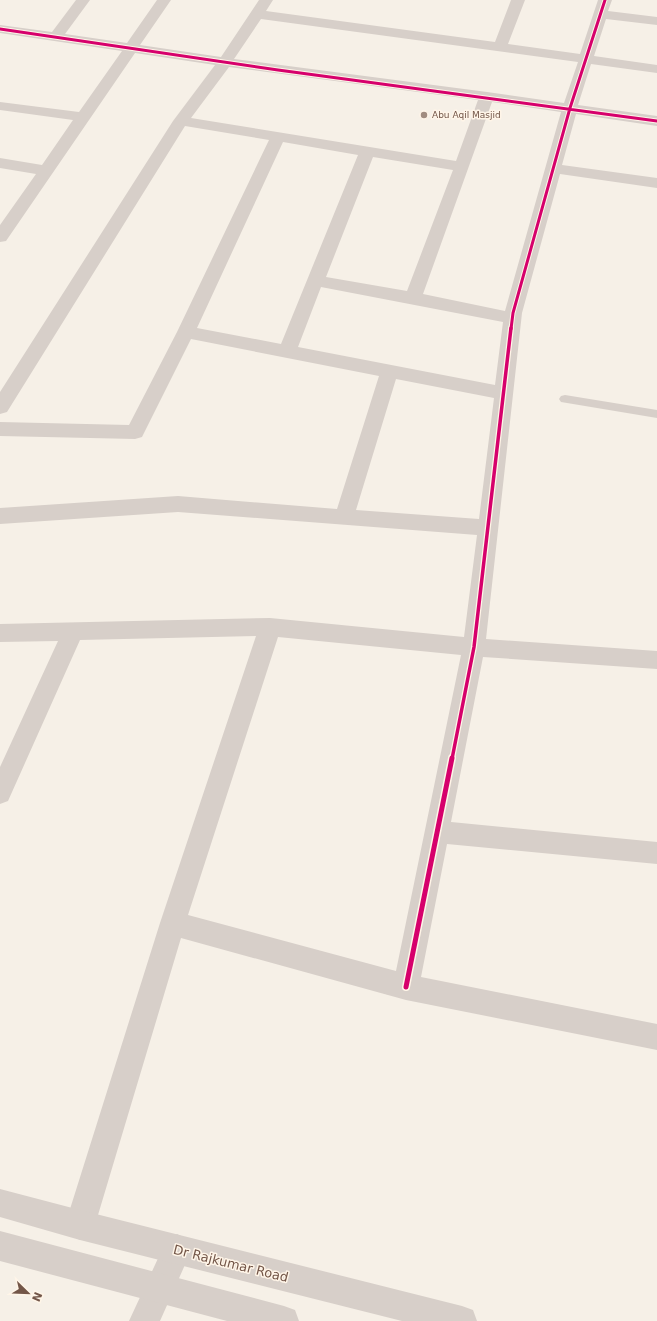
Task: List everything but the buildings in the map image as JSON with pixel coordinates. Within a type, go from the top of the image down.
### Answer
[{"type":"street","points":[[55,37],[84,0]]},
{"type":"street","points":[[2,229],[84,117],[164,0]]},
{"type":"street","points":[[0,407],[181,121],[224,62],[266,0]]},
{"type":"street","points":[[500,48],[513,1]]},
{"type":"street","points":[[406,987],[474,647],[502,393],[512,318],[570,108],[603,7],[657,21]]},
{"type":"street","points":[[257,14],[500,48],[586,58],[657,69]]},
{"type":"street","points":[[0,29],[132,47],[224,62],[487,96],[657,122]]},
{"type":"street","points":[[413,298],[487,96]]},
{"type":"street","points":[[0,106],[84,117]]},
{"type":"street","points":[[181,121],[462,167]]},
{"type":"street","points":[[0,429],[135,432],[186,332],[278,137]]},
{"type":"street","points":[[287,352],[368,152]]},
{"type":"street","points":[[0,164],[46,170]]},
{"type":"street","points":[[554,168],[657,183]]},
{"type":"street","points":[[317,281],[512,318]]},
{"type":"street","points":[[186,332],[502,393]]},
{"type":"street","points":[[344,516],[389,372]]},
{"type":"street","points":[[0,516],[178,504],[488,528]]},
{"type":"street","points":[[80,1225],[173,923],[270,627]]},
{"type":"street","points":[[0,633],[270,627],[474,647],[657,660]]},
{"type":"street","points":[[0,793],[73,631]]},
{"type":"street","points":[[437,832],[657,853]]},
{"type":"street","points":[[173,923],[406,987],[657,1037]]},
{"type":"street","name":"Dr Rajkumar Road","points":[[0,1203],[80,1225],[462,1321]]},
{"type":"street","points":[[0,1246],[284,1321]]},
{"type":"street","points":[[144,1321],[176,1249]]},
{"type":"lane","points":[[565,399],[657,414]]},
{"type":"cycle path","points":[[406,987],[474,647],[513,313],[570,108],[605,0]]},
{"type":"cycle path","points":[[0,29],[278,70],[549,105],[657,121]]},
{"type":"place","name":"Abu Aqil Masjid","points":[[424,115]]}]
